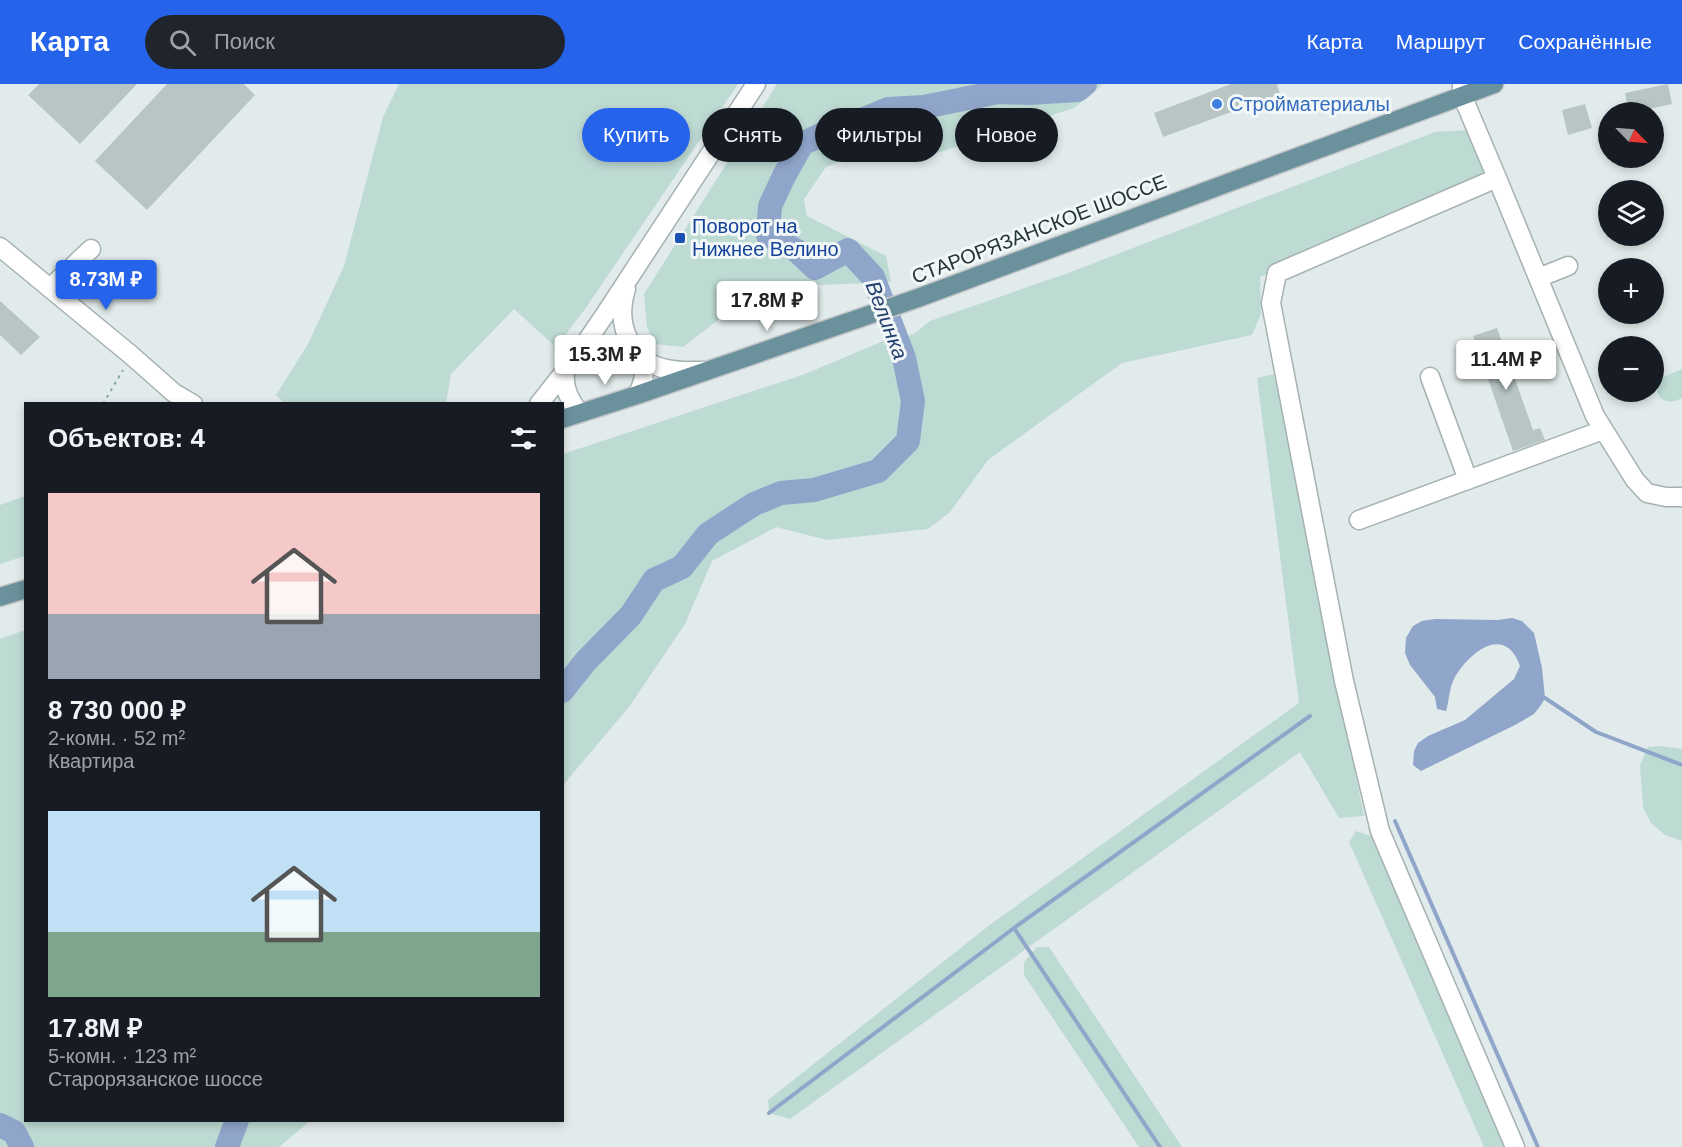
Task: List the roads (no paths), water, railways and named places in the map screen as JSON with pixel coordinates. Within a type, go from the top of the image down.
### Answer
[{"type":"main road","name":"СТАРОРЯЗАНСКОЕ ШОССЕ","points":[[571,416],[918,298],[1462,89],[1494,84]]},
{"type":"main road","points":[[0,597],[24,590]]},
{"type":"street","points":[[541,402],[565,371],[630,277],[756,84]]},
{"type":"street","points":[[1462,89],[1595,416],[1635,480],[1647,493],[1666,497],[1682,497]]},
{"type":"street","points":[[1497,178],[1277,273],[1270,303],[1344,681],[1380,831],[1515,1147]]},
{"type":"street","points":[[0,247],[174,393],[190,402]]},
{"type":"street","points":[[50,288],[91,249]]},
{"type":"street","points":[[1538,278],[1568,266]]},
{"type":"street","points":[[630,277],[623,298],[621,315],[624,330],[643,364],[645,375],[637,395]]},
{"type":"street","points":[[637,352],[650,364],[665,369],[686,372],[709,370]]},
{"type":"street","points":[[565,371],[564,381],[571,416]]},
{"type":"street","points":[[1430,377],[1468,480]]},
{"type":"street","points":[[1359,520],[1604,430]]},
{"type":"water","points":[[1512,618],[1522,621],[1534,633],[1542,668],[1545,698],[1541,705],[1534,714],[1515,725],[1421,771],[1413,765],[1414,751],[1418,743],[1428,736],[1465,720],[1514,679],[1520,666],[1513,653],[1505,646],[1496,644],[1477,652],[1460,669],[1454,679],[1446,711],[1437,709],[1435,697],[1410,665],[1405,653],[1406,638],[1413,626],[1422,621],[1435,619],[1498,620]]},
{"type":"waterway","name":"Велинка","points":[[564,688],[585,662],[631,615],[654,580],[682,567],[708,534],[754,504],[781,493],[814,490],[878,471],[908,441],[913,401],[904,358],[873,277],[848,250],[815,268],[797,251],[768,235],[770,206],[802,144],[833,129],[888,109],[924,107],[998,92],[1078,90],[1085,84]]},
{"type":"waterway","points":[[1545,698],[1596,732],[1682,765]]},
{"type":"waterway","points":[[769,1113],[1014,928],[1310,716]]},
{"type":"waterway","points":[[1395,821],[1538,1147]]},
{"type":"waterway","points":[[1014,928],[1160,1147]]},
{"type":"waterway","name":"Велинка","points":[[227,1147],[236,1122]]},
{"type":"waterway","name":"Велинка","points":[[0,1125],[14,1132],[22,1147]]},
{"type":"place","name":"Стройматериалы","points":[[1217,104]]},
{"type":"place","name":"Поворот на Нижнее Велино","points":[[680,238]]}]
